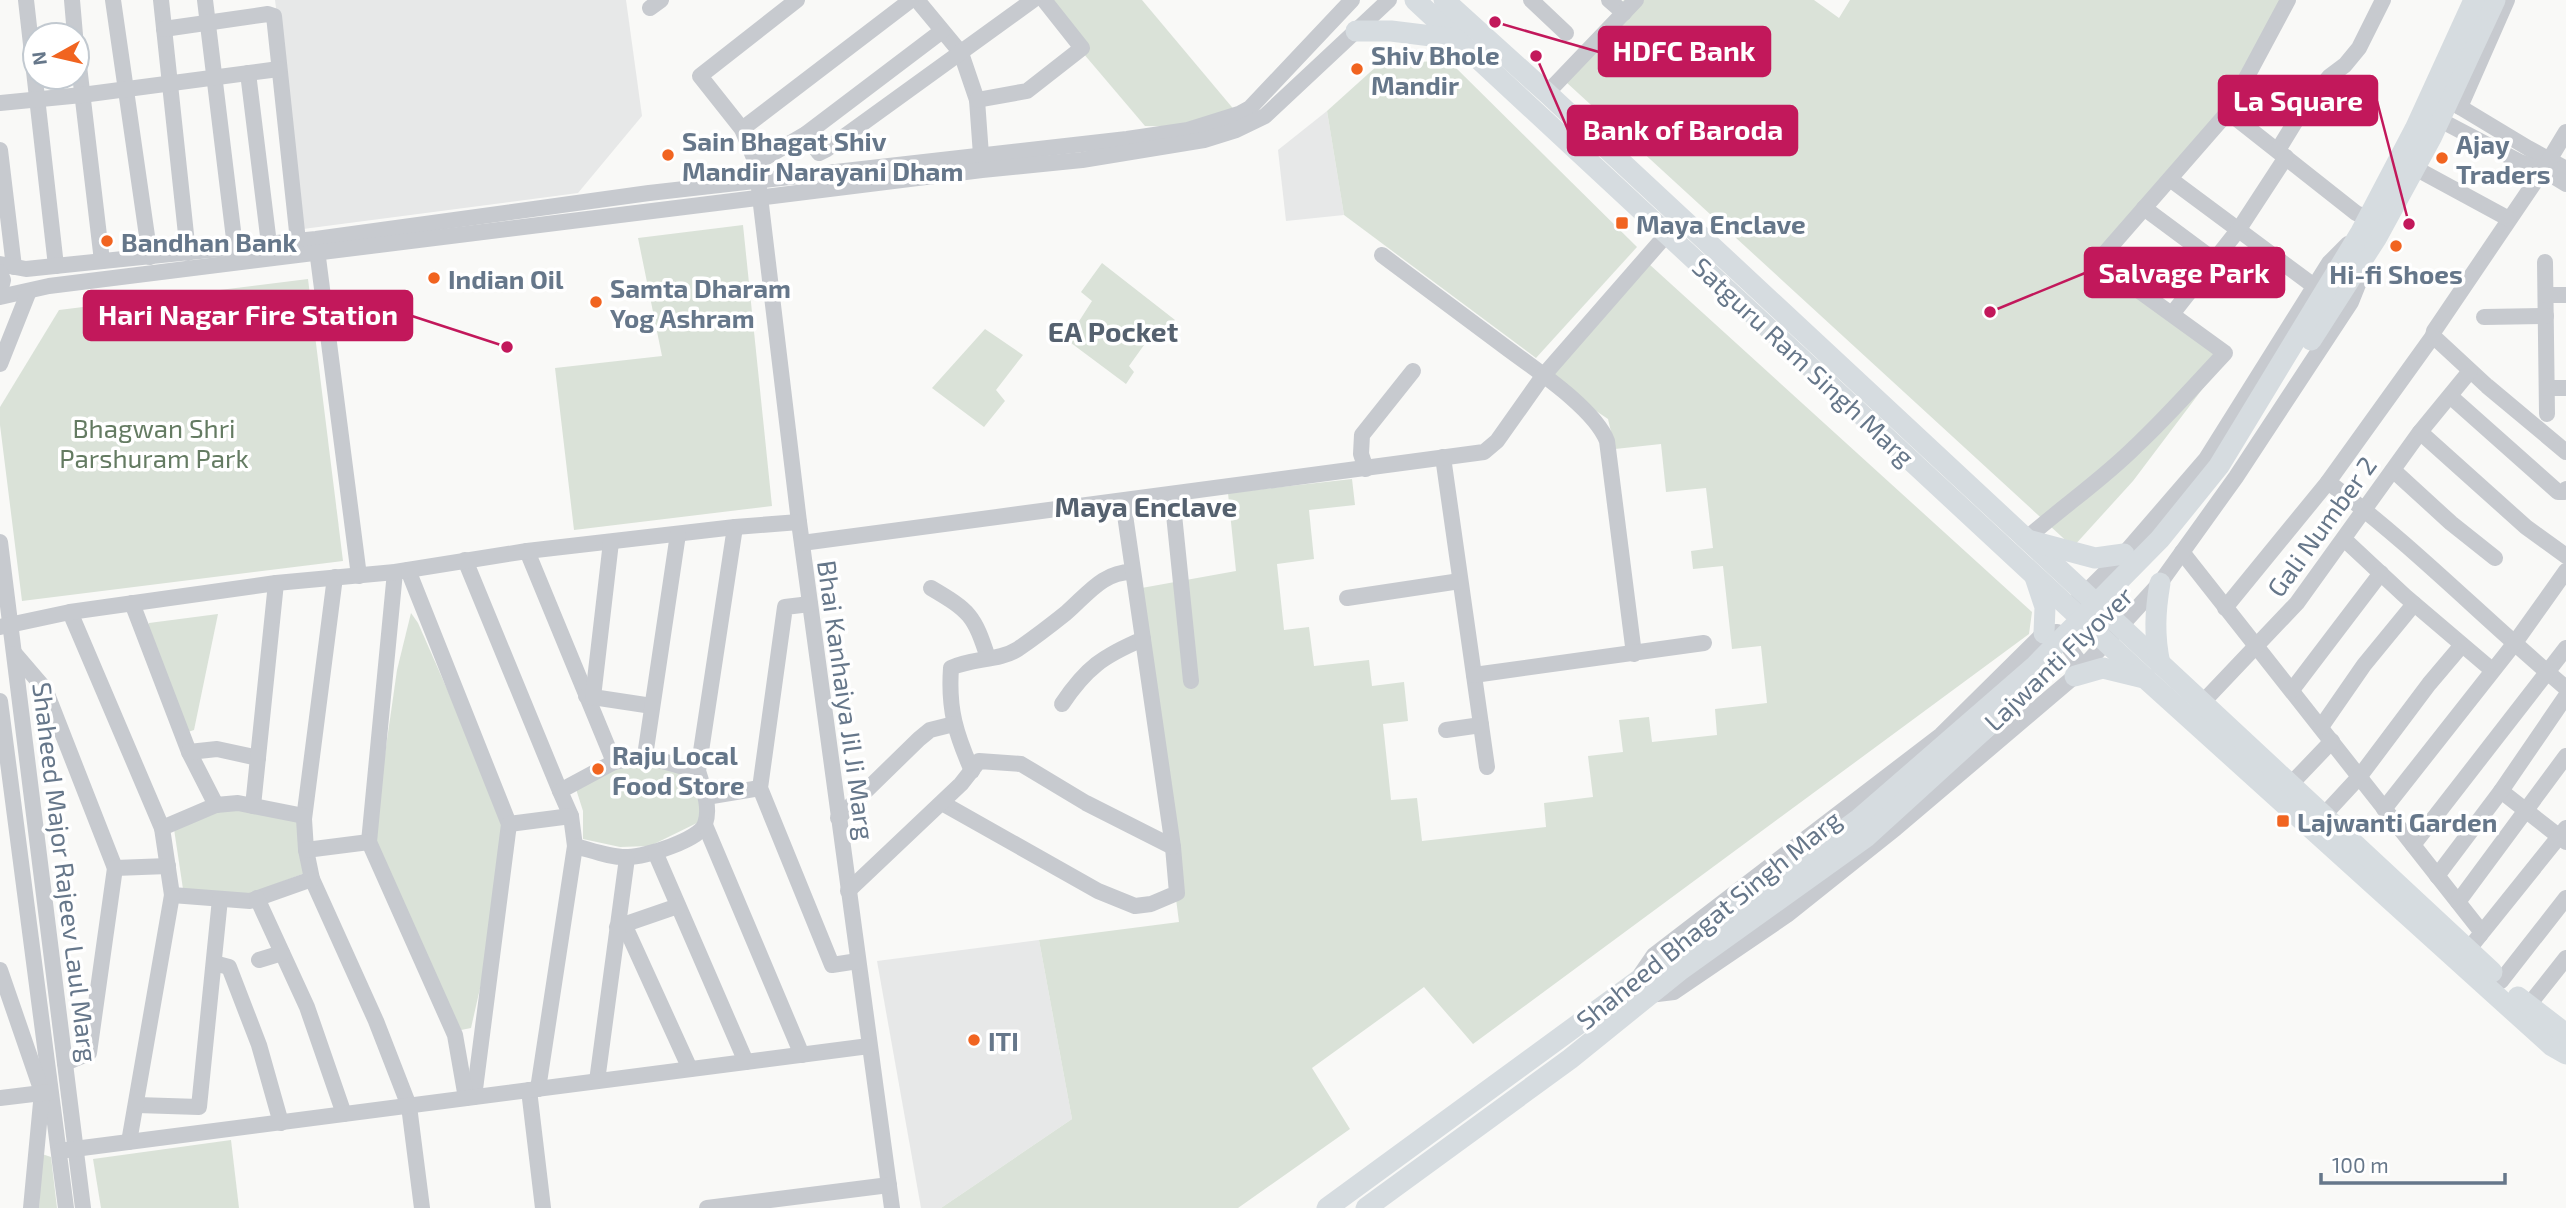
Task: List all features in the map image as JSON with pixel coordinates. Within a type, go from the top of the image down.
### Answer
[{"type":"main road","name":"Satguru Ram Singh Marg","points":[[1415,0],[2034,573],[2077,601]]},
{"type":"main road","name":"Satguru Ram Singh Marg","points":[[1444,0],[2025,540],[2077,601]]},
{"type":"main road","name":"Shaheed Bhagat Singh Marg","points":[[2368,229],[2474,0]]},
{"type":"main road","name":"Shaheed Bhagat Singh Marg","points":[[2368,229],[2415,168],[2440,120],[2455,104],[2495,0]]},
{"type":"main road","points":[[1356,32],[1391,31],[1457,39]]},
{"type":"main road","name":"Lajwanti Flyover","points":[[1676,964],[1859,819],[2034,667],[2160,539],[2219,466],[2338,267],[2368,229]]},
{"type":"main road","name":"Lajwanti Flyover","points":[[1641,989],[1866,837],[2040,679],[2165,552],[2228,472],[2343,288],[2368,229]]},
{"type":"main road","points":[[2025,540],[2095,558],[2124,554]]},
{"type":"main road","points":[[2034,573],[2045,607],[2044,633]]},
{"type":"main road","points":[[2153,672],[2155,618],[2160,583]]},
{"type":"main road","points":[[2077,601],[2552,1046],[2566,1054]]},
{"type":"main road","name":"Shaheed Bhagat Singh Marg","points":[[2044,633],[2077,601]]},
{"type":"main road","points":[[2075,676],[2104,668],[2153,672],[2202,703],[2323,816],[2474,943],[2501,981],[2528,1006],[2566,1034]]},
{"type":"main road","name":"Shaheed Bhagat Singh Marg","points":[[1327,1208],[1641,989]]},
{"type":"main road","name":"Shaheed Bhagat Singh Marg","points":[[1366,1208],[1570,1059],[1641,989]]},
{"type":"street","points":[[26,0],[56,266]]},
{"type":"street","points":[[72,0],[74,21]]},
{"type":"street","points":[[113,0],[150,257]]},
{"type":"street","points":[[161,0],[188,253]]},
{"type":"street","points":[[205,0],[235,247]]},
{"type":"street","points":[[743,129],[911,0]]},
{"type":"street","points":[[917,0],[961,53],[977,100],[981,155]]},
{"type":"street","points":[[806,134],[819,153],[827,149],[1033,0]]},
{"type":"street","points":[[977,100],[1027,91],[1082,48],[1044,0]]},
{"type":"street","points":[[0,150],[5,267],[0,295],[757,171],[981,155],[1188,130],[1239,114],[1265,94],[1352,0]]},
{"type":"street","points":[[5,267],[26,269],[298,241],[317,245],[760,198],[1082,160],[1204,140],[1265,117],[1389,0]]},
{"type":"street","points":[[1531,0],[1566,33]]},
{"type":"street","points":[[1609,0],[1624,12]]},
{"type":"street","points":[[1547,93],[1636,0]]},
{"type":"street","points":[[2025,540],[2136,447],[2225,353],[2098,261],[2228,112],[2288,0]]},
{"type":"street","points":[[2172,314],[2239,229],[2282,153],[2303,109],[2329,77],[2345,65],[2359,48],[2384,0]]},
{"type":"street","points":[[2507,0],[2455,104],[2528,148],[2566,184]]},
{"type":"street","name":"Bhai Kanhaiya Jil Ji Marg","points":[[790,2],[700,76],[743,129],[757,171],[799,522],[892,1208]]},
{"type":"street","points":[[164,29],[209,23],[269,7],[274,16],[298,241]]},
{"type":"street","points":[[757,171],[942,31]]},
{"type":"street","points":[[0,103],[126,90],[279,69]]},
{"type":"street","points":[[248,73],[268,244]]},
{"type":"street","points":[[82,91],[102,261]]},
{"type":"street","points":[[2077,601],[2124,554],[2206,459],[2329,263],[2368,229],[2356,213],[2228,112]]},
{"type":"street","points":[[2440,120],[2520,162],[2566,169]]},
{"type":"street","points":[[2225,608],[2328,482],[2433,336],[2566,132]]},
{"type":"street","points":[[2415,168],[2509,219]]},
{"type":"street","points":[[2170,178],[2314,286]]},
{"type":"street","points":[[2144,208],[2214,260]]},
{"type":"street","name":"Shaheed Bhagat Singh Marg","points":[[2044,633],[1941,735],[1654,956],[1641,989],[1674,992],[1787,915],[1896,828],[2075,676],[2160,583],[2236,477],[2351,302],[2368,229]]},
{"type":"street","points":[[802,543],[1484,452],[1497,441],[1544,376],[1667,234]]},
{"type":"street","points":[[317,245],[359,576]]},
{"type":"street","points":[[1382,255],[1544,376],[1590,415],[1603,431],[1607,441],[1634,654]]},
{"type":"street","points":[[2545,262],[2547,414]]},
{"type":"street","points":[[0,363],[29,291]]},
{"type":"street","points":[[2546,295],[2566,295]]},
{"type":"street","points":[[2484,317],[2546,316]]},
{"type":"street","points":[[2433,336],[2566,452]]},
{"type":"street","points":[[1366,469],[1361,454],[1362,435],[1413,371]]},
{"type":"street","name":"Gali Number 2","points":[[2202,703],[2297,603],[2420,432],[2470,371]]},
{"type":"street","points":[[2547,388],[2566,388]]},
{"type":"street","points":[[2450,396],[2558,492],[2564,492],[2566,489]]},
{"type":"street","points":[[2420,432],[2526,527],[2566,556]]},
{"type":"street","points":[[1443,457],[1487,767]]},
{"type":"street","points":[[2206,459],[2208,472],[2224,483],[2236,477]]},
{"type":"street","points":[[2393,470],[2451,523],[2495,558]]},
{"type":"street","points":[[2328,482],[2435,568],[2514,645],[2566,688]]},
{"type":"street","points":[[1172,495],[1191,681]]},
{"type":"street","points":[[942,803],[1098,891],[1135,906],[1151,904],[1177,893],[1173,847],[1123,501]]},
{"type":"street","points":[[5,626],[70,612],[276,583],[402,571],[527,551],[799,522]]},
{"type":"street","points":[[735,527],[698,771],[706,797],[705,825],[802,1055]]},
{"type":"street","points":[[645,757],[678,534]]},
{"type":"street","points":[[2344,540],[2492,670]]},
{"type":"street","name":"Shaheed Major Rajeev Laul Marg","points":[[0,542],[5,626],[14,652],[65,1063],[54,1091]]},
{"type":"street","points":[[590,697],[611,542]]},
{"type":"street","points":[[527,551],[590,697],[614,762]]},
{"type":"street","points":[[2182,552],[2480,930],[2474,943]]},
{"type":"street","points":[[465,560],[571,816],[575,846],[533,1089],[543,1208]]},
{"type":"street","points":[[402,571],[509,824],[470,1097]]},
{"type":"street","points":[[402,571],[369,842],[455,1035],[470,1097]]},
{"type":"street","points":[[2384,808],[2514,645],[2566,571]]},
{"type":"street","points":[[972,771],[954,724],[951,668],[965,662],[1016,651],[1066,613],[1103,580],[1120,572],[1133,572]]},
{"type":"street","points":[[2292,690],[2381,573]]},
{"type":"street","points":[[335,578],[304,816],[306,850],[312,878],[376,1021],[409,1106],[422,1208]]},
{"type":"street","points":[[1347,598],[1461,581]]},
{"type":"street","points":[[253,806],[276,583]]},
{"type":"street","points":[[931,588],[960,605],[977,625],[988,658]]},
{"type":"street","points":[[132,603],[189,752],[216,805]]},
{"type":"street","points":[[810,604],[785,607],[760,788],[832,965],[858,961]]},
{"type":"street","points":[[2321,727],[2364,665],[2414,604]]},
{"type":"street","points":[[70,612],[162,828],[172,895],[129,1142]]},
{"type":"street","points":[[2044,633],[2057,632],[2078,660],[2075,676]]},
{"type":"street","points":[[1062,704],[1087,672],[1110,653],[1143,639]]},
{"type":"street","points":[[1474,675],[1704,643]]},
{"type":"street","points":[[2323,816],[2360,776],[2462,645]]},
{"type":"street","points":[[2413,845],[2566,648]]},
{"type":"street","points":[[14,652],[45,689],[116,868],[89,1054],[65,1063]]},
{"type":"street","points":[[2437,876],[2566,696]]},
{"type":"street","points":[[590,697],[652,706]]},
{"type":"street","name":"Shaheed Major Rajeev Laul Marg","points":[[0,701],[54,1091],[83,1208]]},
{"type":"street","points":[[838,818],[930,730],[954,724]]},
{"type":"street","points":[[1446,730],[1481,725]]},
{"type":"street","points":[[2290,785],[2332,741]]},
{"type":"street","points":[[189,752],[217,749],[258,758]]},
{"type":"street","points":[[2458,902],[2566,756]]},
{"type":"street","points":[[560,792],[614,762],[645,757],[698,771]]},
{"type":"street","points":[[848,891],[942,803],[979,761],[1021,764],[1086,803],[1173,847]]},
{"type":"street","points":[[706,797],[760,788]]},
{"type":"street","points":[[2474,943],[2564,836],[2501,790]]},
{"type":"street","points":[[162,828],[216,805],[238,803],[304,816]]},
{"type":"street","points":[[509,824],[571,816]]},
{"type":"street","points":[[575,846],[627,858],[655,852],[696,836],[705,825]]},
{"type":"street","points":[[306,850],[369,842]]},
{"type":"street","points":[[655,852],[746,1062]]},
{"type":"street","points":[[597,1081],[621,926],[627,858]]},
{"type":"street","points":[[116,868],[168,866]]},
{"type":"street","points":[[172,895],[250,901],[312,878]]},
{"type":"street","points":[[257,898],[307,1007],[344,1114]]},
{"type":"street","points":[[137,1105],[199,1107],[222,965],[220,899]]},
{"type":"street","points":[[2501,981],[2565,901]]},
{"type":"street","points":[[621,926],[678,906]]},
{"type":"street","points":[[621,926],[690,1069]]},
{"type":"street","points":[[222,965],[282,953]]},
{"type":"street","points":[[2528,1006],[2566,958]]},
{"type":"street","points":[[222,965],[259,1045],[281,1123]]},
{"type":"street","points":[[0,970],[54,1091],[31,1208]]},
{"type":"street","points":[[67,1150],[869,1046]]},
{"type":"street","points":[[0,1098],[54,1091]]},
{"type":"street","name":"Shaheed Major Rajeev Laul Marg","points":[[66,1208],[67,1150]]},
{"type":"street","points":[[707,1208],[817,1201],[889,1185]]},
{"type":"shaded area","points":[[275,0],[626,0],[642,116],[578,193],[303,229]]},
{"type":"shaded area","points":[[1327,111],[1344,215],[1286,221],[1278,150]]},
{"type":"shaded area","name":"ITI","points":[[1039,940],[1072,1119],[941,1208],[921,1208],[877,961]]},
{"type":"green space","points":[[1038,0],[1142,0],[1236,112],[1211,127],[1145,126]]},
{"type":"green space","points":[[1624,0],[1814,0],[1839,18],[1850,0],[2280,0],[2225,111],[2104,265],[2225,359],[2133,481],[2073,547],[1566,82]]},
{"type":"green space","points":[[1448,60],[1637,247],[1536,358],[1344,215],[1327,111],[1378,65]]},
{"type":"green space","points":[[743,225],[772,506],[574,530],[555,368],[662,356],[638,238]]},
{"type":"green space","points":[[1102,263],[1175,320],[1168,329],[1159,324],[1129,366],[1134,372],[1126,384],[1067,340],[1092,301],[1081,292]]},
{"type":"green space","points":[[1649,264],[2032,612],[2029,634],[1473,1044],[1424,987],[1312,1068],[1350,1129],[1238,1208],[941,1208],[1072,1119],[1039,940],[1179,922],[1136,589],[1236,571],[1228,493],[1352,479],[1355,505],[1309,510],[1314,559],[1277,564],[1284,630],[1309,627],[1314,666],[1369,660],[1372,686],[1404,682],[1408,721],[1383,724],[1391,800],[1417,798],[1422,841],[1546,827],[1544,803],[1593,797],[1588,756],[1623,752],[1619,720],[1649,717],[1652,742],[1717,735],[1715,709],[1767,703],[1761,646],[1732,649],[1723,566],[1693,569],[1691,551],[1713,548],[1706,488],[1666,492],[1661,444],[1615,449],[1608,419],[1547,378]]},
{"type":"green space","name":"Bhagwan Shri Parshuram Park","points":[[308,279],[343,561],[22,601],[0,407],[59,310]]},
{"type":"green space","points":[[985,329],[1023,355],[996,390],[1005,401],[984,427],[932,388]]},
{"type":"green space","points":[[411,613],[418,623],[506,823],[481,984],[471,1028],[461,1030],[373,838],[397,670]]},
{"type":"green space","points":[[218,614],[194,730],[185,733],[147,627],[149,623]]},
{"type":"green space","points":[[643,762],[694,775],[700,798],[701,821],[650,846],[620,847],[583,839],[583,811],[576,789],[615,768]]},
{"type":"green space","points":[[240,807],[298,821],[305,873],[247,895],[183,889],[174,829],[216,811]]},
{"type":"green space","points":[[231,1140],[239,1208],[101,1208],[93,1159]]},
{"type":"green space","points":[[42,1154],[51,1157],[57,1208],[39,1208]]},
{"type":"place","name":"HDFC Bank","points":[[1495,22]]},
{"type":"place","name":"Bank of Baroda","points":[[1536,56]]},
{"type":"place","name":"Shiv Bhole Mandir","points":[[1357,69]]},
{"type":"place","name":"Sain Bhagat Shiv Mandir Narayani Dham","points":[[668,155]]},
{"type":"place","name":"Ajay Traders","points":[[2442,158]]},
{"type":"place","name":"Maya Enclave","points":[[1622,223]]},
{"type":"place","name":"La Square","points":[[2409,224]]},
{"type":"place","name":"Bandhan Bank","points":[[107,241]]},
{"type":"place","name":"Hi-fi Shoes","points":[[2396,246]]},
{"type":"place","name":"Indian Oil","points":[[434,278]]},
{"type":"place","name":"Samta Dharam Yog Ashram","points":[[596,302]]},
{"type":"place","name":"Salvage Park","points":[[1990,312]]},
{"type":"place","name":"Hari Nagar Fire Station","points":[[507,347]]},
{"type":"place","name":"Raju Local Food Store","points":[[598,769]]},
{"type":"place","name":"Lajwanti Garden","points":[[2283,821]]},
{"type":"place","name":"ITI","points":[[974,1040]]},
{"type":"district","name":"EA Pocket","points":[[1113,331]]},
{"type":"district","name":"Maya Enclave","points":[[1146,506]]}]
